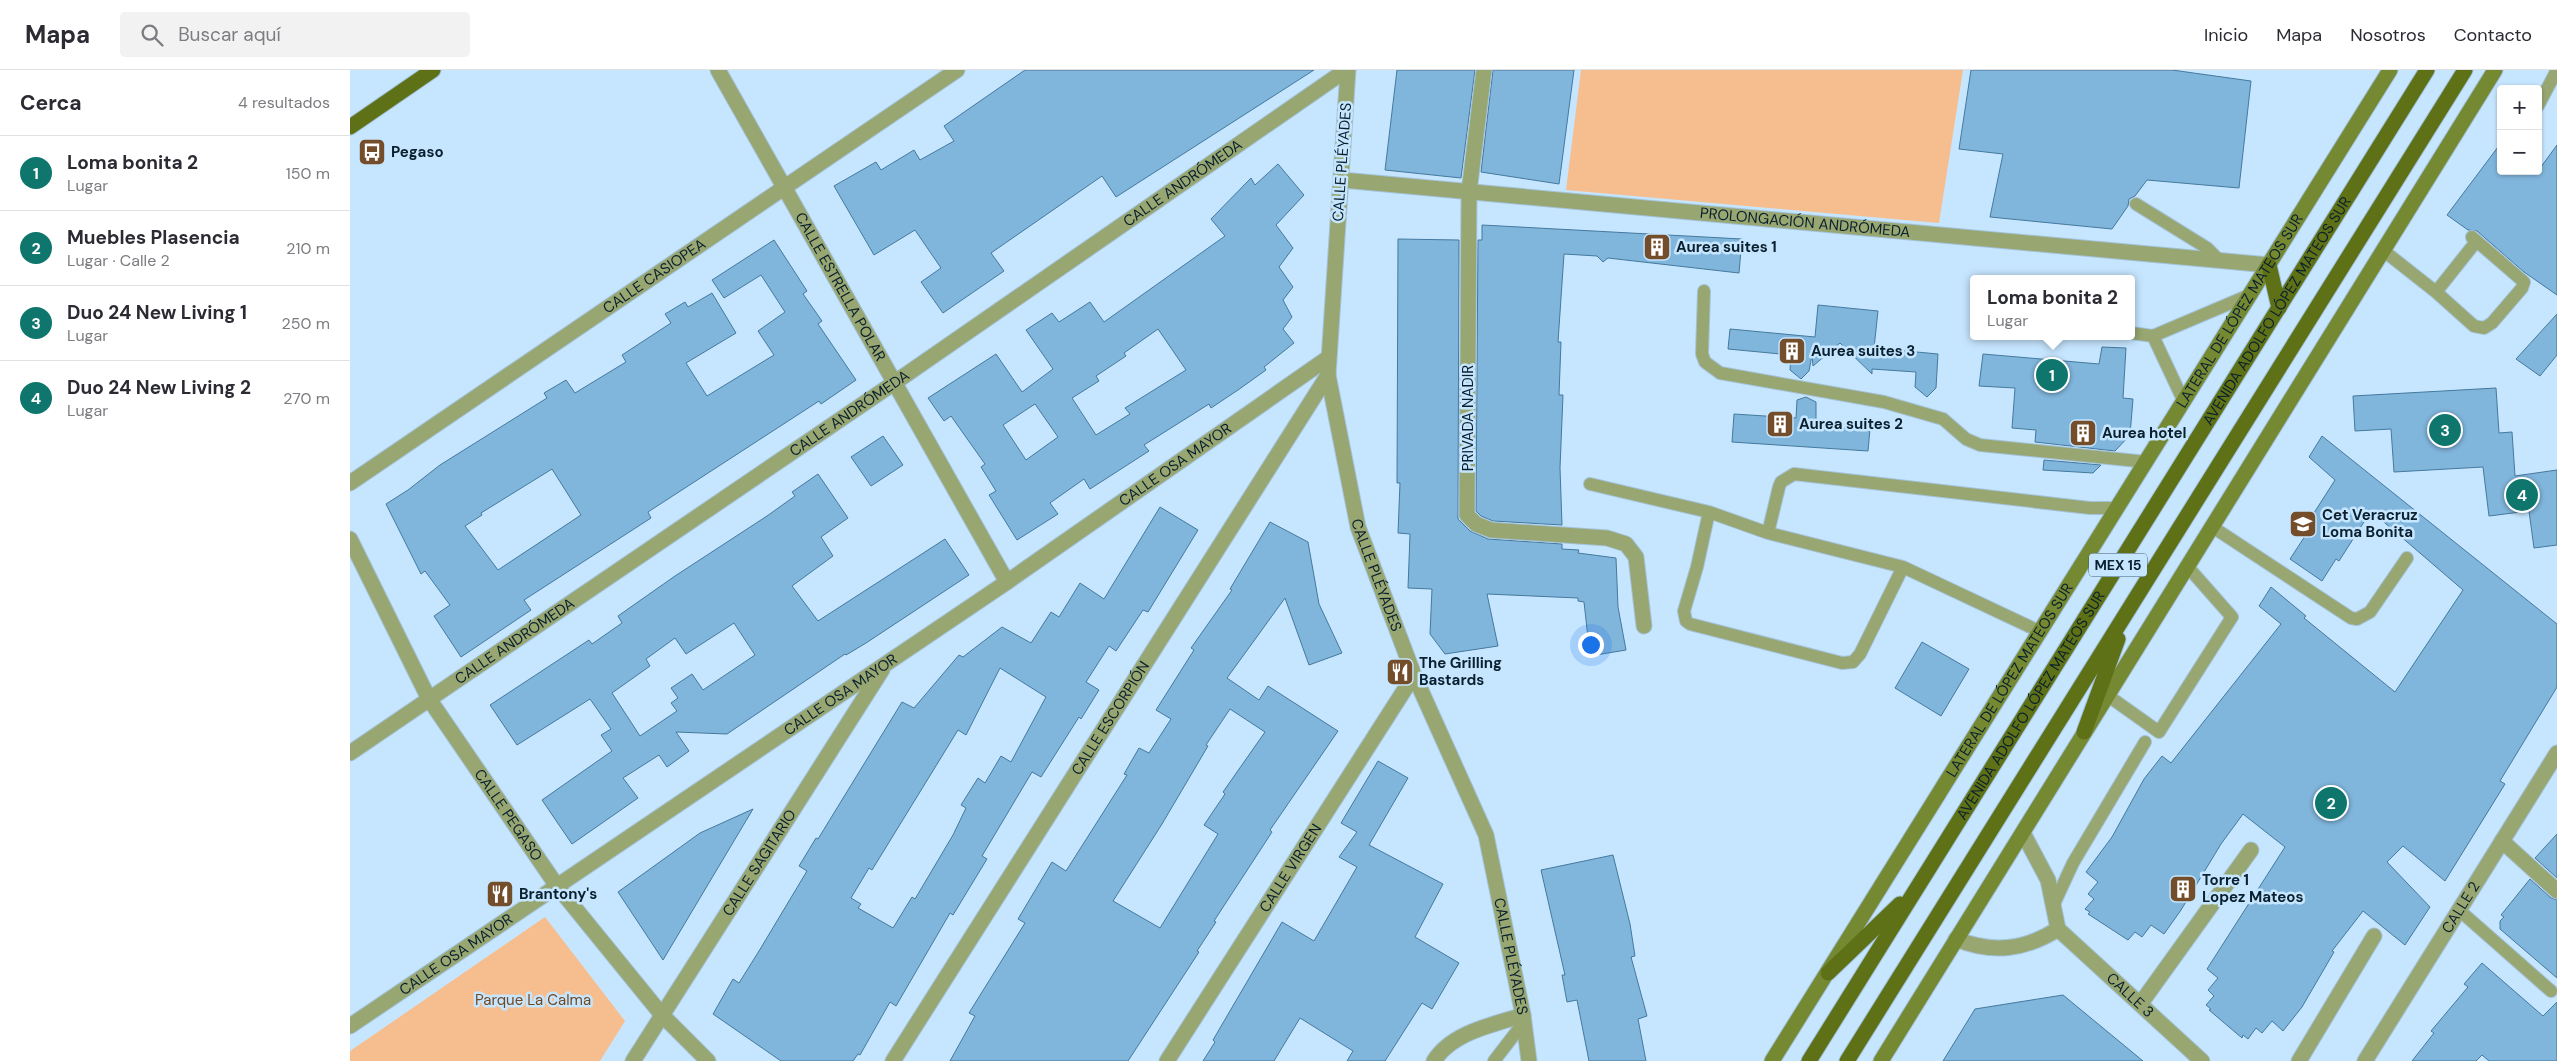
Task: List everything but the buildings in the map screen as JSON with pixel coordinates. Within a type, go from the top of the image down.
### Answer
[{"type":"main road","points":[[350,127],[433,70]]},
{"type":"main road","name":"LATERAL DE LÓPEZ MATEOS SUR","points":[[1772,1061],[2390,70]]},
{"type":"main road","name":"AVENIDA ADOLFO LÓPEZ MATEOS SUR","points":[[1809,1061],[2427,70]]},
{"type":"main road","name":"MEX 15","points":[[1847,1061],[2465,70]]},
{"type":"main road","points":[[1881,1061],[2106,695],[2495,70]]},
{"type":"main road","points":[[2269,265],[2279,308]]},
{"type":"main road","points":[[2084,732],[2129,608]]},
{"type":"main road","points":[[1828,972],[1916,889]]},
{"type":"street","name":"CALLE ESTRELLA POLAR","points":[[718,70],[1007,582]]},
{"type":"street","name":"CALLE CASIOPEA","points":[[350,483],[957,70]]},
{"type":"street","name":"CALLE PLÉYADES","points":[[1347,70],[1342,180],[1328,375],[1358,527],[1414,675],[1486,835],[1523,1019],[1529,1061]]},
{"type":"street","name":"CALLE ANDRÓMEDA","points":[[350,753],[894,383],[1347,70]]},
{"type":"street","name":"PRIVADA NADIR","points":[[1484,70],[1469,192],[1467,515],[1476,524],[1491,530],[1607,538],[1626,544],[1636,557],[1644,626]]},
{"type":"street","name":"PROLONGACIÓN ANDRÓMEDA","points":[[1342,180],[2269,265]]},
{"type":"street","name":"CALLE OSA MAYOR","points":[[350,1026],[1007,582],[1328,358]]},
{"type":"street","name":"CALLE ESCORPIÓN","points":[[893,1061],[1328,375]]},
{"type":"street","name":"CALLE PEGASO","points":[[350,539],[429,699],[557,886],[662,1015],[708,1061]]},
{"type":"street","name":"CALLE SAGITARIO","points":[[633,1061],[886,664]]},
{"type":"street","name":"CALLE VIRGEN","points":[[1166,1061],[1414,675]]},
{"type":"street","name":"CALLE 2","points":[[2365,1061],[2557,753]]},
{"type":"street","points":[[1956,939],[1973,946],[2002,948],[2027,945],[2058,929],[2048,880],[2022,833]]},
{"type":"street","points":[[2502,841],[2557,891]]},
{"type":"street","points":[[2141,1003],[2251,850]]},
{"type":"street","name":"CALLE 3","points":[[2058,929],[2141,1003],[2202,1061]]},
{"type":"street","points":[[2299,1061],[2374,936]]},
{"type":"street","points":[[1434,1061],[1452,1042],[1472,1032],[1523,1019]]},
{"type":"lane","points":[[2542,98],[2557,70]]},
{"type":"lane","points":[[2136,204],[2207,248],[2220,261]]},
{"type":"lane","points":[[2384,251],[2436,292],[2474,326],[2484,328],[2492,323],[2522,288],[2524,282],[2472,237],[2476,243],[2436,292]]},
{"type":"lane","points":[[1704,291],[1702,354],[1706,362],[1720,374],[1884,402],[1943,419],[1966,440],[1980,445],[2147,462]]},
{"type":"lane","points":[[2135,334],[2153,336],[2252,294]]},
{"type":"lane","points":[[2153,336],[2184,402]]},
{"type":"lane","points":[[1768,533],[1781,482],[1794,474],[2061,505],[2118,508]]},
{"type":"lane","points":[[1590,484],[1709,512],[1768,533],[1903,567],[2041,632]]},
{"type":"lane","points":[[1709,512],[1697,567],[1684,611],[1686,621],[1690,624],[1842,663],[1853,662],[1860,654],[1903,567]]},
{"type":"lane","points":[[2211,526],[2351,618],[2357,619],[2370,612],[2407,558]]},
{"type":"lane","points":[[2106,695],[2159,732],[2232,617],[2187,566]]},
{"type":"lane","points":[[2054,904],[2072,863],[2145,742]]},
{"type":"lane","points":[[2459,910],[2551,991]]},
{"type":"lane","points":[[1494,1061],[1523,1019]]},
{"type":"green space","points":[[1581,70],[1963,70],[1939,223],[1566,190]]},
{"type":"green space","name":"Parque La Calma","points":[[545,917],[625,1021],[600,1061],[350,1061],[350,1051]]},
{"type":"place","name":"Pegaso","points":[[372,152]]},
{"type":"place","name":"Aurea suites 1","points":[[1657,247]]},
{"type":"place","name":"Aurea suites 3","points":[[1792,351]]},
{"type":"place","name":"Loma bonita 2","points":[[2052,375]]},
{"type":"place","name":"Aurea suites 2","points":[[1780,424]]},
{"type":"place","name":"Duo 24 New Living 1","points":[[2445,430]]},
{"type":"place","name":"Aurea hotel","points":[[2083,433]]},
{"type":"place","name":"Duo 24 New Living 2","points":[[2522,495]]},
{"type":"place","name":"Cet Veracruz Loma Bonita","points":[[2303,524]]},
{"type":"place","name":"The Grilling Bastards","points":[[1400,672]]},
{"type":"place","name":"Muebles Plasencia","points":[[2331,803]]},
{"type":"place","name":"Torre 1 Lopez Mateos","points":[[2183,889]]},
{"type":"place","name":"Brantony's","points":[[500,894]]}]
